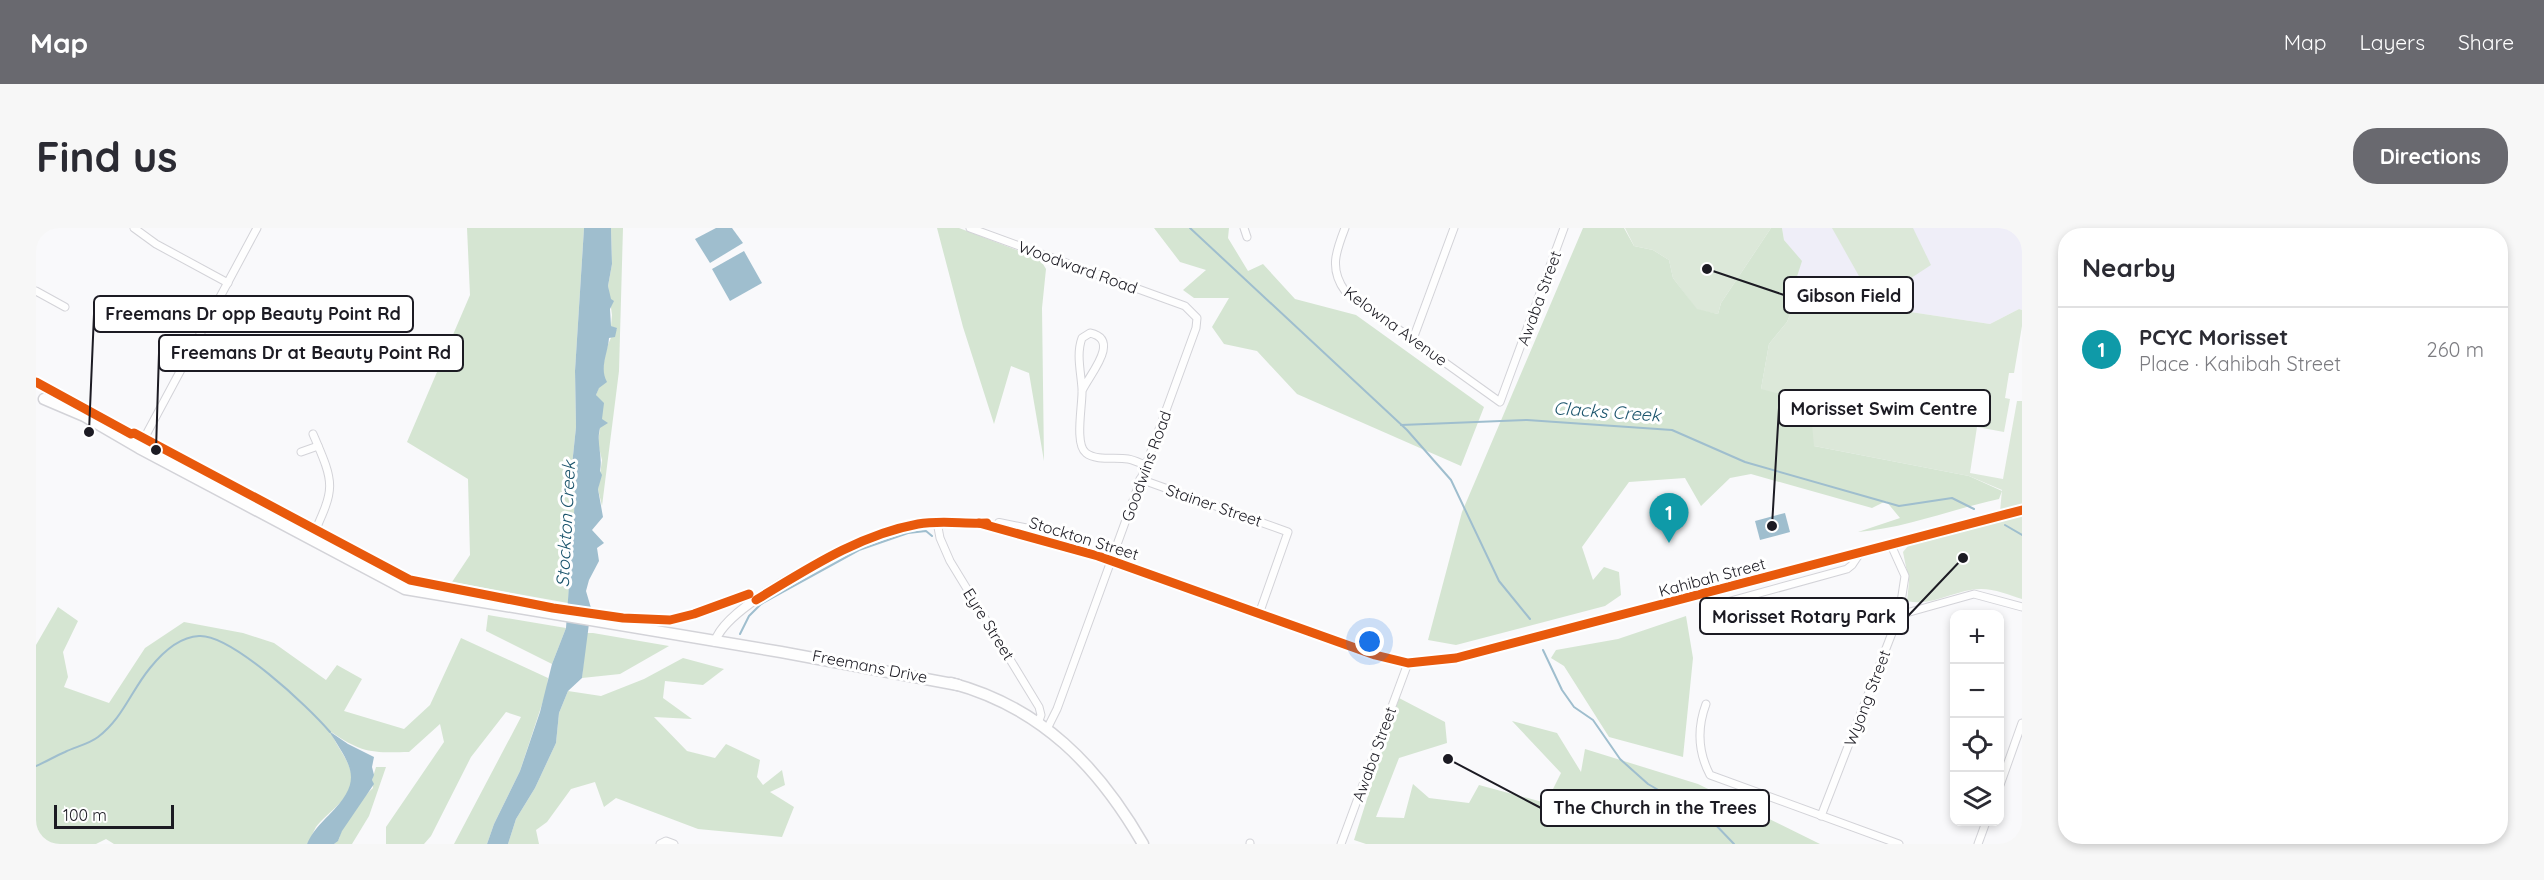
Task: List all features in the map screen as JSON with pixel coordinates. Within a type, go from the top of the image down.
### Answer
[{"type":"main road","name":"Freemans Drive","points":[[40,397],[84,416],[139,448],[405,589],[715,642],[888,666],[958,685],[997,699],[1043,726],[1089,766],[1104,783],[1143,844]]},
{"type":"street","points":[[134,228],[156,244],[228,283]]},
{"type":"street","points":[[139,448],[257,228]]},
{"type":"street","name":"Woodward Road","points":[[970,228],[1185,306]]},
{"type":"street","points":[[1244,228],[1247,237]]},
{"type":"street","name":"Kelowna Avenue","points":[[1345,228],[1335,253],[1334,267],[1337,280],[1345,291],[1500,402]]},
{"type":"street","points":[[1413,339],[1454,228]]},
{"type":"street","name":"Awaba Street","points":[[1500,402],[1564,228]]},
{"type":"street","points":[[37,294],[65,306]]},
{"type":"street","name":"Goodwins Road","points":[[1043,726],[1057,710],[1196,328],[1197,318],[1185,306]]},
{"type":"street","points":[[1082,391],[1096,368],[1104,344],[1101,339],[1090,333],[1085,335],[1080,344],[1082,447],[1086,453],[1095,456],[1129,459],[1145,465]]},
{"type":"street","points":[[311,540],[328,502],[331,488],[327,467],[313,434]]},
{"type":"street","points":[[301,452],[318,446]]},
{"type":"street","name":"Stainer Street","points":[[1140,479],[1288,532],[1259,614]]},
{"type":"street","name":"Kahibah Street","points":[[1408,663],[1456,658],[2022,510]]},
{"type":"street","name":"Stockton Street","points":[[715,642],[719,631],[738,612],[828,558],[874,536],[901,528],[938,522],[979,523],[1098,556],[1375,655],[1408,663]]},
{"type":"street","name":"Eyre Street","points":[[938,522],[940,538],[950,561],[1040,707],[1043,726]]},
{"type":"street","name":"Wyong Street","points":[[1821,816],[1899,615],[1905,576],[1891,545]]},
{"type":"street","points":[[1704,594],[1709,604],[1716,605],[1847,569],[1860,553]]},
{"type":"street","points":[[1899,615],[1974,594],[2022,607]]},
{"type":"street","name":"Awaba Street","points":[[1341,844],[1408,663]]},
{"type":"street","points":[[1706,704],[1700,722],[1701,751],[1710,775],[1899,844]]},
{"type":"street","points":[[2004,774],[2022,723]]},
{"type":"street","points":[[1978,844],[1985,826]]},
{"type":"street","points":[[660,844],[666,841],[674,844]]},
{"type":"shaded area","points":[[1782,228],[2022,228],[2022,310],[2019,309],[1990,324],[1798,295],[1793,290],[1801,261],[1784,240]]},
{"type":"green space","points":[[467,228],[584,228],[575,371],[576,427],[571,475],[575,484],[568,603],[452,582],[470,555],[468,479],[407,442],[470,295]]},
{"type":"green space","points":[[611,228],[623,228],[619,371],[602,506],[598,489],[602,460],[598,444],[602,410],[596,395],[608,344],[617,329],[611,326],[612,315],[608,286],[612,264]]},
{"type":"green space","points":[[937,228],[959,228],[1040,259],[1046,269],[1042,308],[1044,461],[1029,373],[1011,366],[994,424],[963,327]]},
{"type":"green space","points":[[1154,228],[1229,228],[1228,238],[1248,271],[1263,264],[1295,299],[1356,315],[1484,407],[1461,466],[1297,394],[1257,351],[1224,344],[1212,327],[1229,298],[1194,298],[1183,290],[1206,270],[1180,262]]},
{"type":"green space","points":[[1583,228],[1624,228],[1634,246],[1653,250],[1669,260],[1673,278],[1697,309],[1718,314],[1721,303],[1771,228],[1782,228],[1784,240],[1802,261],[1793,289],[1798,295],[1787,322],[1769,344],[1761,389],[1810,402],[1814,446],[1969,476],[2002,491],[1999,499],[1911,522],[1858,532],[1900,518],[1886,501],[1872,508],[1751,474],[1730,478],[1701,506],[1685,478],[1629,482],[1582,547],[1593,580],[1604,567],[1619,572],[1621,595],[1605,606],[1456,645],[1428,640],[1462,512]]},
{"type":"green space","points":[[1625,228],[1771,228],[1721,303],[1718,314],[1697,310],[1673,278],[1669,260],[1653,250],[1634,246]]},
{"type":"green space","points":[[1832,228],[1913,228],[1931,265],[1885,295],[1869,294]]},
{"type":"green space","points":[[1798,295],[1990,324],[2019,309],[2022,310],[2022,326],[2014,373],[2009,373],[2005,398],[2010,399],[2004,432],[1977,427],[1970,473],[2003,479],[2017,401],[2022,401],[2022,506],[2000,512],[2002,490],[1969,476],[1814,446],[1761,389],[1769,344],[1787,322]]},
{"type":"green space","points":[[2022,516],[2022,599],[1997,591],[1981,589],[1926,602],[1907,601],[1909,582],[1903,552],[1908,546]]},
{"type":"green space","points":[[58,607],[78,621],[63,652],[68,677],[64,687],[109,703],[145,648],[184,622],[243,633],[274,643],[326,680],[337,665],[362,679],[344,711],[404,729],[430,705],[461,638],[548,678],[547,689],[520,771],[494,824],[487,844],[454,844],[521,717],[506,712],[471,757],[431,836],[424,844],[386,844],[386,827],[444,742],[440,724],[409,752],[386,752],[360,748],[331,732],[346,759],[352,778],[347,794],[316,827],[307,844],[114,844],[106,839],[96,844],[36,844],[36,645]]},
{"type":"green space","points":[[488,615],[566,628],[552,664],[486,631]]},
{"type":"green space","points":[[1686,616],[1693,658],[1683,757],[1609,737],[1564,666],[1551,658],[1556,650],[1618,639]]},
{"type":"green space","points":[[586,633],[669,646],[620,674],[582,678]]},
{"type":"green space","points":[[683,658],[724,669],[703,685],[665,681],[663,698],[692,719],[654,717],[687,751],[715,758],[726,744],[760,760],[757,777],[763,785],[782,770],[785,785],[770,792],[794,807],[782,837],[698,829],[616,798],[604,807],[595,782],[571,789],[547,822],[536,830],[539,844],[508,844],[516,819],[535,788],[556,743],[559,713],[568,691],[601,696],[644,679]]},
{"type":"green space","points":[[1399,698],[1445,722],[1447,743],[1399,758],[1376,817],[1404,818],[1413,784],[1429,798],[1469,803],[1479,785],[1546,803],[1561,773],[1512,721],[1557,733],[1581,772],[1585,749],[1698,784],[1820,844],[1366,844],[1354,840]]},
{"type":"green space","points":[[376,767],[386,767],[369,816],[352,844],[334,844],[355,809],[373,788],[372,780]]},
{"type":"water","name":"Stockton Creek","points":[[584,228],[611,228],[612,264],[608,286],[611,299],[614,301],[610,309],[611,326],[617,328],[615,337],[609,338],[604,371],[607,382],[599,388],[596,395],[604,403],[602,419],[608,423],[600,428],[599,434],[602,475],[598,489],[603,517],[592,530],[604,543],[597,548],[599,561],[586,591],[591,608],[582,678],[568,691],[559,713],[556,743],[535,788],[516,819],[508,844],[487,844],[494,824],[520,771],[540,712],[552,664],[566,628],[574,514],[575,484],[571,475],[576,427],[575,371]]},
{"type":"water","points":[[716,228],[732,228],[743,243],[710,263],[695,239]]},
{"type":"water","points":[[744,251],[762,283],[730,301],[712,269]]},
{"type":"water","points":[[1785,513],[1790,532],[1760,540],[1755,521]]},
{"type":"water","points":[[329,731],[374,757],[372,780],[374,784],[342,831],[338,841],[334,844],[307,844],[316,828],[340,803],[350,783],[351,774],[344,755]]},
{"type":"waterway","name":"Clacks Creek","points":[[1190,228],[1407,430],[1451,480],[1499,581],[1530,619]]},
{"type":"waterway","name":"Clacks Creek","points":[[1401,425],[1527,420],[1672,430],[1745,462],[1899,506],[1952,498],[1974,509]]},
{"type":"waterway","name":"Clacks Creek","points":[[2005,525],[2022,535]]},
{"type":"waterway","points":[[740,634],[749,616],[761,604],[859,550],[908,533],[926,531],[932,536]]},
{"type":"waterway","name":"Stockton Creek","points":[[36,766],[90,742],[107,730],[143,677],[160,657],[185,639],[199,636],[213,639],[249,659],[288,690],[330,732]]},
{"type":"waterway","name":"Clacks Creek","points":[[1543,650],[1562,690],[1574,707],[1593,720],[1620,759],[1648,784],[1712,821],[1734,844]]},
{"type":"cycle path","points":[[36,382],[410,580],[553,608],[623,618],[670,620],[694,614],[749,594]]},
{"type":"cycle path","points":[[979,523],[1098,556],[1375,655],[1408,663],[1456,658],[2022,510]]},
{"type":"cycle path","points":[[756,600],[833,555],[874,536],[918,524],[987,523]]},
{"type":"place","name":"Gibson Field","points":[[1707,269]]},
{"type":"place","name":"Freemans Dr opp Beauty Point Rd","points":[[89,432]]},
{"type":"place","name":"Freemans Dr at Beauty Point Rd","points":[[156,450]]},
{"type":"place","name":"Morisset Swim Centre","points":[[1772,526]]},
{"type":"place","name":"PCYC Morisset","points":[[1669,543]]},
{"type":"place","name":"Morisset Rotary Park","points":[[1963,558]]},
{"type":"place","name":"The Church in the Trees","points":[[1448,759]]}]
